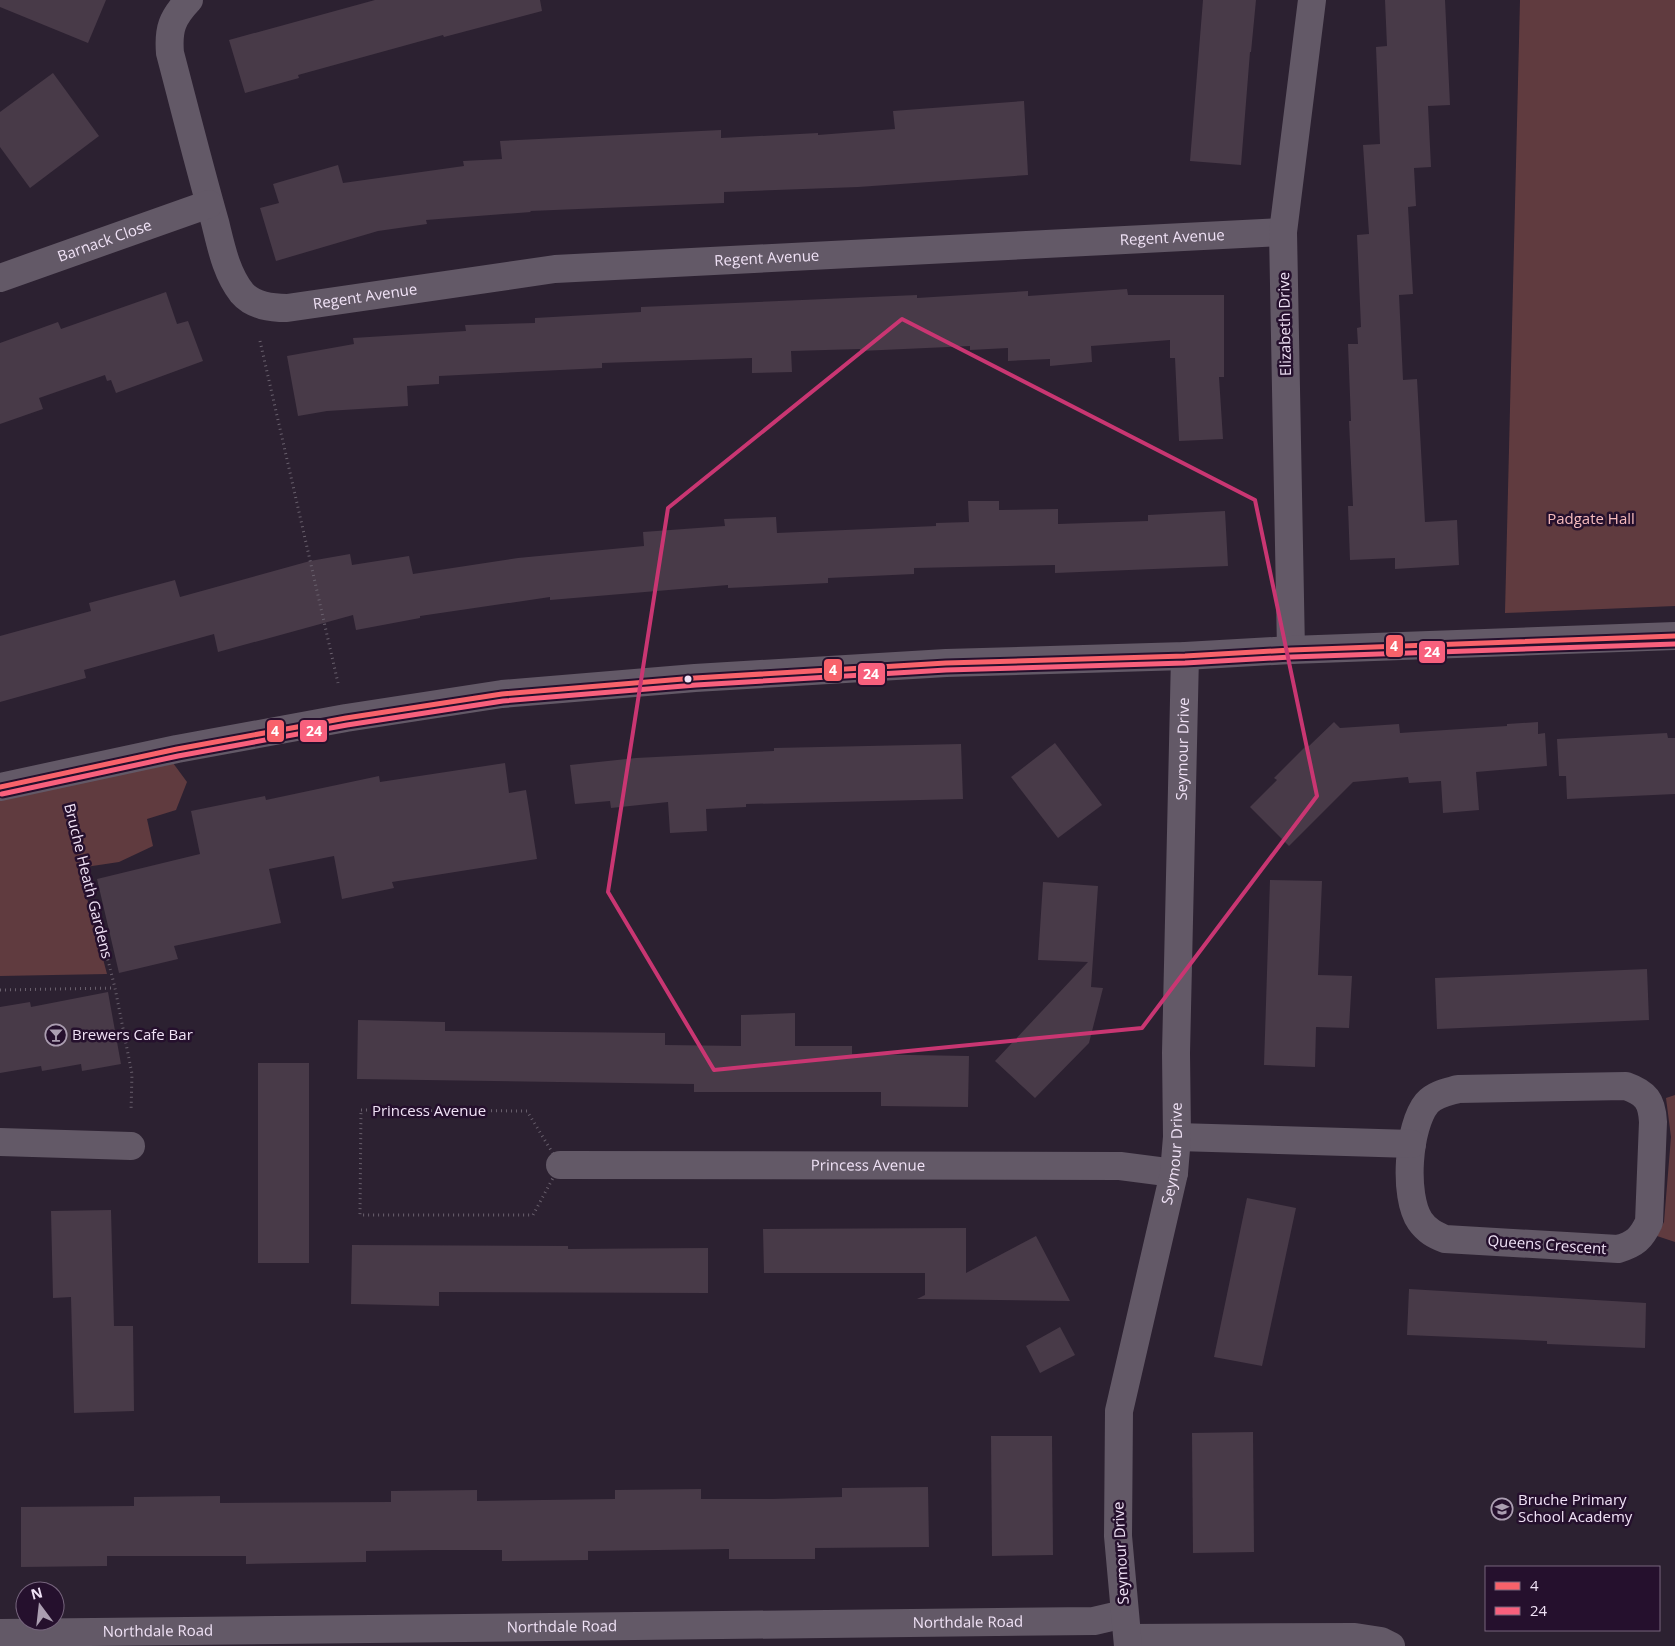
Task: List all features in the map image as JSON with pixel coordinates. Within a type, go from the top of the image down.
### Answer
[{"type":"street","name":"Elizabeth Drive","points":[[1291,650],[1283,232],[1312,0]]},
{"type":"street","points":[[184,5],[172,22],[169,37],[170,53],[209,204],[228,267],[234,282],[243,295],[255,303]]},
{"type":"street","name":"Barnack Close","points":[[0,278],[209,204]]},
{"type":"street","name":"Regent Avenue","points":[[255,303],[270,308],[287,308],[555,269],[1283,232]]},
{"type":"street","points":[[0,787],[177,750],[346,718],[502,694],[695,678],[946,663],[1185,656],[1291,650],[1675,636]]},
{"type":"street","name":"Seymour Drive","points":[[1127,1633],[1118,1536],[1119,1411],[1174,1172],[1177,1137],[1177,1043],[1185,656]]},
{"type":"street","name":"Queens Crescent","points":[[1626,1086],[1639,1091],[1648,1100],[1652,1111],[1648,1222],[1643,1234],[1632,1245],[1618,1249],[1445,1239],[1431,1233],[1420,1221],[1413,1206],[1410,1178],[1412,1144],[1419,1117],[1428,1102],[1442,1093],[1458,1089],[1626,1086]]},
{"type":"street","points":[[1177,1137],[1412,1144]]},
{"type":"street","points":[[0,1142],[131,1146]]},
{"type":"street","name":"Princess Avenue","points":[[560,1165],[1120,1166],[1174,1172]]},
{"type":"street","name":"Northdale Road","points":[[0,1633],[1094,1621],[1127,1633],[1301,1642],[1355,1637],[1381,1641],[1391,1646]]},
{"type":"path","points":[[255,303],[258,330],[346,718]]},
{"type":"path","name":"Bruche Heath Gardens","points":[[62,774],[115,988],[132,1074],[131,1146]]},
{"type":"path","points":[[0,990],[115,988]]},
{"type":"path","name":"Princess Avenue","points":[[360,1110],[528,1110],[560,1165],[533,1215],[360,1215],[360,1110]]},
{"type":"highlighted area","points":[[902,319],[1255,500],[1317,796],[1142,1028],[714,1070],[608,892],[668,508]]},
{"type":"green space","name":"Padgate Hall","points":[[1520,0],[1675,0],[1675,606],[1505,613]]},
{"type":"green space","points":[[162,748],[187,782],[176,810],[147,819],[153,846],[119,862],[79,868],[107,974],[0,976],[0,793]]},
{"type":"green space","points":[[1675,1095],[1675,1242],[1657,1236],[1664,1222],[1671,1137],[1666,1098]]},
{"type":"building","points":[[0,0],[106,0],[88,43],[0,7]]},
{"type":"building","points":[[375,0],[540,0],[542,11],[444,37],[443,35],[298,75],[299,78],[245,93],[229,40]]},
{"type":"building","points":[[1203,0],[1256,0],[1241,165],[1190,161]]},
{"type":"building","points":[[1385,0],[1445,0],[1450,105],[1428,106],[1431,167],[1414,168],[1416,206],[1408,207],[1413,294],[1399,295],[1403,380],[1417,379],[1425,522],[1457,520],[1459,565],[1395,569],[1395,558],[1350,560],[1348,506],[1353,506],[1348,344],[1358,344],[1357,328],[1361,327],[1357,235],[1369,234],[1363,145],[1380,144],[1376,47],[1387,46]]},
{"type":"building","points":[[53,73],[99,136],[30,188],[0,147],[0,112]]},
{"type":"building","points":[[1024,101],[1028,175],[858,187],[724,192],[724,203],[530,211],[426,220],[427,224],[378,231],[276,261],[260,208],[279,203],[273,184],[338,165],[343,183],[464,166],[463,161],[502,159],[500,141],[721,130],[721,138],[818,133],[818,135],[895,129],[893,111]]},
{"type":"building","points":[[1127,289],[1128,295],[1224,295],[1224,377],[1219,377],[1223,439],[1179,441],[1175,358],[1170,358],[1170,340],[1091,346],[1092,362],[1050,366],[1050,359],[1008,361],[1008,348],[970,350],[970,346],[860,351],[860,349],[791,351],[792,372],[752,373],[752,358],[602,363],[602,368],[439,376],[439,384],[407,386],[408,406],[327,411],[298,416],[287,356],[354,344],[353,338],[466,331],[465,325],[535,323],[535,318],[641,312],[641,307],[917,295],[917,298],[1028,291],[1028,296]]},
{"type":"building","points":[[166,292],[177,324],[188,321],[203,361],[116,393],[111,380],[107,381],[105,375],[39,398],[43,409],[0,424],[0,343],[58,322],[61,329]]},
{"type":"building","points":[[968,501],[999,501],[999,510],[1058,509],[1058,524],[1148,521],[1148,515],[1225,511],[1228,566],[1055,573],[1055,565],[914,568],[914,574],[828,578],[828,583],[728,588],[728,585],[550,600],[550,597],[420,616],[420,618],[356,630],[353,615],[218,652],[214,634],[84,670],[86,678],[0,702],[0,636],[91,611],[89,603],[175,580],[180,597],[310,561],[350,554],[352,565],[409,556],[413,574],[518,558],[644,546],[643,532],[725,526],[724,519],[776,517],[777,533],[936,526],[936,523],[969,522]]},
{"type":"building","points":[[1334,722],[1340,728],[1399,724],[1400,733],[1507,726],[1507,724],[1538,722],[1538,734],[1545,733],[1547,766],[1476,772],[1479,810],[1443,813],[1441,781],[1409,783],[1408,777],[1353,782],[1289,846],[1250,807],[1277,780],[1274,778],[1307,745],[1309,746]]},
{"type":"building","points":[[1667,733],[1668,738],[1675,738],[1675,794],[1567,799],[1566,776],[1559,776],[1557,739]]},
{"type":"building","points":[[1055,743],[1102,805],[1058,838],[1011,777]]},
{"type":"building","points":[[961,744],[963,799],[746,804],[746,807],[706,809],[707,831],[670,833],[668,802],[611,808],[610,801],[575,804],[570,765],[636,758],[774,751],[774,748]]},
{"type":"building","points":[[505,763],[509,793],[526,790],[537,859],[392,882],[394,888],[342,899],[334,856],[269,869],[281,923],[174,946],[178,959],[119,973],[97,879],[200,854],[191,811],[265,796],[266,800],[379,776],[380,782]]},
{"type":"building","points":[[1270,880],[1322,881],[1318,975],[1352,976],[1349,1028],[1316,1027],[1315,1067],[1264,1065]]},
{"type":"building","points":[[1043,882],[1098,886],[1091,987],[1103,988],[1089,1043],[1035,1098],[995,1061],[1088,962],[1038,960]]},
{"type":"building","points":[[1647,969],[1649,1020],[1437,1029],[1435,978]]},
{"type":"building","points":[[108,992],[121,1064],[82,1071],[81,1064],[42,1071],[41,1066],[0,1073],[0,1007],[30,1002],[31,1007]]},
{"type":"building","points":[[795,1013],[795,1046],[852,1046],[852,1054],[969,1056],[968,1107],[881,1106],[881,1092],[694,1092],[694,1084],[357,1079],[358,1020],[445,1022],[445,1031],[665,1033],[665,1045],[741,1046],[741,1015]]},
{"type":"building","points":[[258,1063],[309,1063],[309,1263],[258,1263]]},
{"type":"building","points":[[1247,1198],[1296,1208],[1262,1366],[1214,1357]]},
{"type":"building","points":[[111,1210],[114,1326],[133,1326],[134,1411],[74,1413],[71,1297],[53,1298],[51,1211]]},
{"type":"building","points":[[966,1228],[966,1273],[1036,1236],[1070,1301],[917,1299],[925,1295],[925,1273],[764,1273],[763,1229]]},
{"type":"building","points":[[352,1245],[568,1246],[568,1249],[708,1248],[708,1293],[439,1292],[439,1306],[351,1304]]},
{"type":"building","points":[[1409,1289],[1646,1303],[1645,1348],[1547,1344],[1547,1341],[1407,1335]]},
{"type":"building","points":[[1060,1327],[1075,1355],[1040,1373],[1026,1346]]},
{"type":"building","points":[[1253,1432],[1254,1552],[1193,1553],[1192,1433]]},
{"type":"building","points":[[991,1436],[1052,1436],[1053,1555],[992,1556]]},
{"type":"building","points":[[928,1487],[929,1547],[815,1548],[815,1559],[729,1559],[729,1549],[588,1551],[588,1560],[502,1561],[502,1550],[434,1550],[366,1551],[366,1562],[246,1564],[246,1556],[107,1556],[107,1566],[21,1567],[21,1507],[134,1506],[134,1497],[220,1496],[220,1503],[391,1502],[391,1491],[477,1490],[477,1501],[615,1499],[615,1490],[701,1489],[701,1499],[772,1499],[842,1497],[842,1488]]},
{"type":"transit line","name":"4","points":[[0,787],[177,749],[346,718],[502,694],[695,678],[946,663],[1185,656],[1291,650],[1675,636]]},
{"type":"transit line","name":"24","points":[[2,794],[178,756],[347,725],[503,701],[696,685],[946,670],[1185,663],[1291,657],[1675,644]]},
{"type":"place","name":"Brewers Cafe Bar","points":[[56,1035]]},
{"type":"place","name":"Bruche Primary School Academy","points":[[1502,1509]]}]
